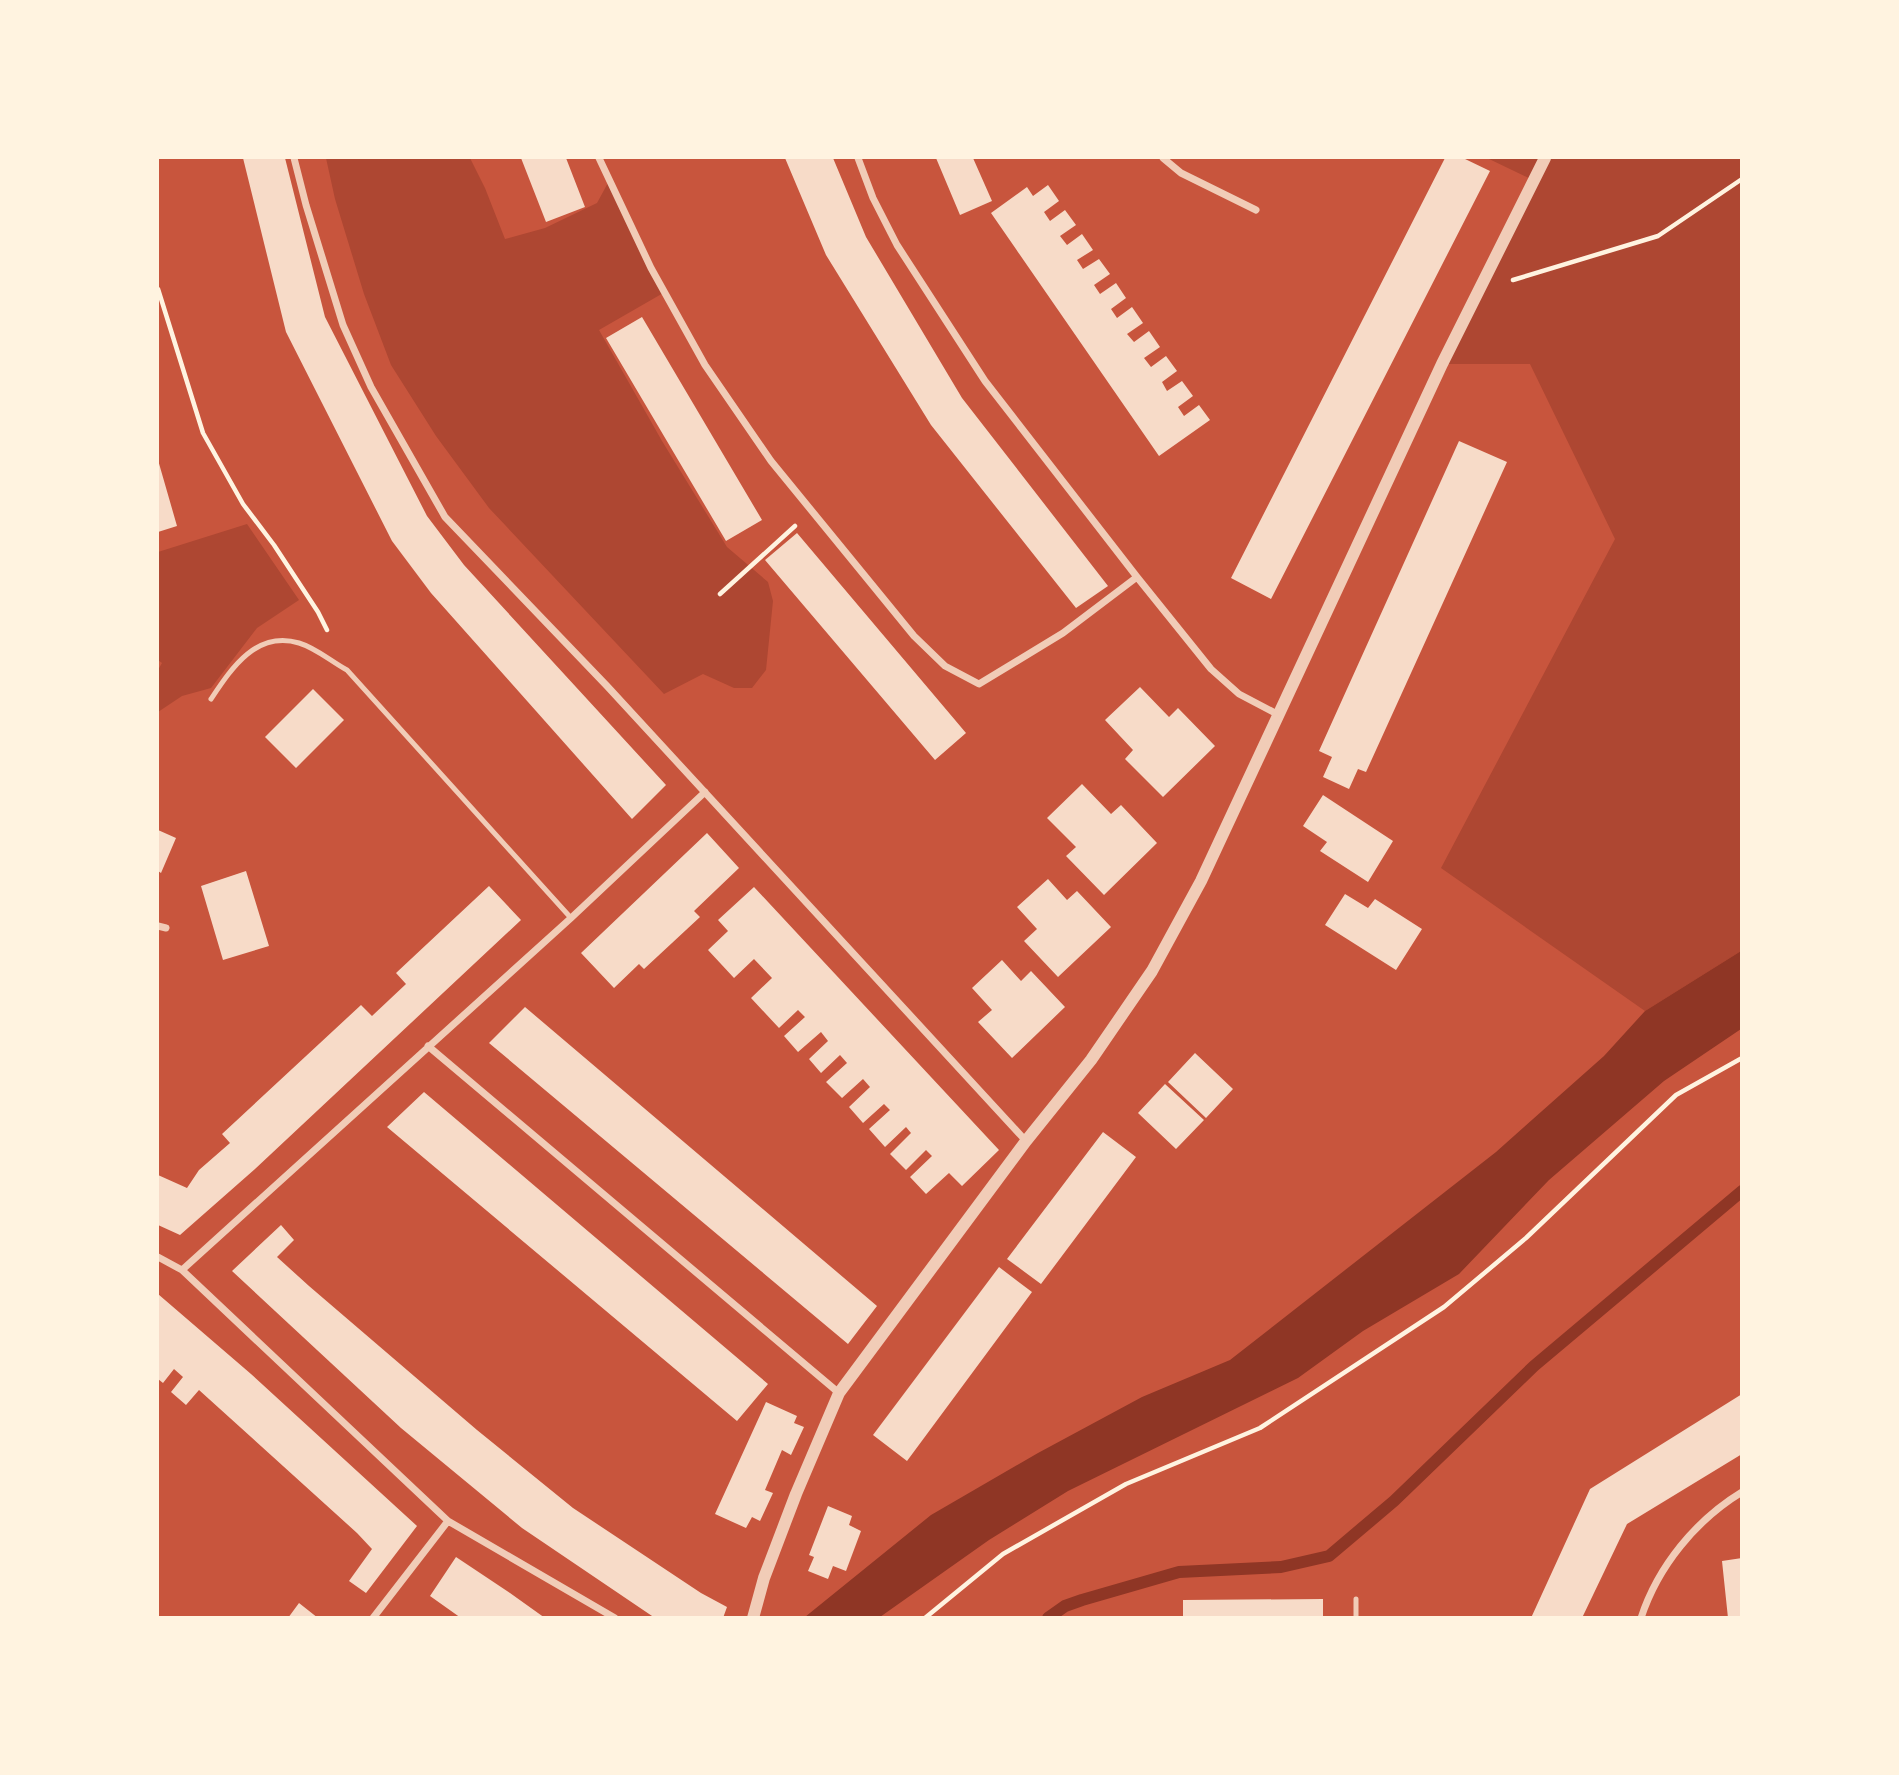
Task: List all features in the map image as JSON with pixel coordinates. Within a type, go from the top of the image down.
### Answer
[{"type":"street","points":[[294,158],[343,325],[371,387],[445,516],[705,792],[1026,1141]]},
{"type":"street","points":[[599,158],[651,268],[705,365],[771,461],[914,636],[945,666],[979,684],[1063,633],[1137,577]]},
{"type":"street","points":[[858,158],[873,198],[897,245],[985,381],[1211,669],[1239,694],[1277,715]]},
{"type":"street","points":[[1164,158],[1181,173],[1256,210]]},
{"type":"street","points":[[753,1618],[764,1578],[796,1494],[839,1393],[1026,1141],[1091,1060],[1152,971],[1201,881],[1479,290],[1545,158]]},
{"type":"street","points":[[182,1270],[571,918],[705,792]]},
{"type":"street","points":[[158,926],[166,928]]},
{"type":"street","points":[[428,1046],[839,1393]]},
{"type":"street","points":[[158,1257],[182,1270],[448,1521],[615,1618]]},
{"type":"street","points":[[1642,1618],[1664,1567],[1716,1508],[1741,1492]]},
{"type":"street","points":[[373,1618],[448,1521]]},
{"type":"lane","points":[[211,699],[230,671],[253,649],[275,642],[299,643],[347,670],[571,918]]},
{"type":"lane","points":[[1356,1598],[1356,1618]]},
{"type":"path","points":[[1479,290],[1658,236],[1741,180]]},
{"type":"path","points":[[158,289],[203,433],[243,504],[318,612],[347,670]]},
{"type":"path","points":[[720,594],[811,511]]},
{"type":"path","points":[[925,1618],[1003,1554],[1126,1484],[1260,1428],[1444,1307],[1526,1238],[1676,1095],[1741,1058]]},
{"type":"shaded area","points":[[326,158],[470,158],[505,239],[545,228],[597,203],[609,181],[665,292],[599,330],[662,441],[727,547],[768,582],[773,601],[766,670],[752,688],[734,688],[703,674],[664,694],[489,508],[436,436],[391,365],[364,294],[335,199]]},
{"type":"shaded area","points":[[1487,158],[1741,158],[1741,951],[1645,1011],[1441,868],[1615,539],[1530,364],[1442,364],[1533,180]]},
{"type":"shaded area","points":[[247,524],[299,600],[257,628],[211,688],[182,696],[158,712],[158,670],[162,663],[158,660],[158,552]]},
{"type":"shaded area","points":[[1741,951],[1741,1029],[1664,1081],[1549,1180],[1459,1274],[1363,1331],[1298,1378],[1068,1491],[989,1540],[880,1617],[805,1617],[931,1515],[1142,1397],[1230,1360],[1496,1152],[1604,1056],[1645,1011]]},
{"type":"building","points":[[243,158],[285,158],[325,317],[427,516],[464,565],[666,785],[632,819],[431,593],[392,541],[286,332]]},
{"type":"building","points":[[521,158],[566,158],[585,207],[546,222]]},
{"type":"building","points":[[785,158],[833,158],[866,237],[962,398],[1108,586],[1076,608],[931,425],[826,255]]},
{"type":"building","points":[[936,158],[973,158],[992,201],[960,215]]},
{"type":"building","points":[[1445,158],[1463,158],[1490,171],[1271,599],[1231,578]]},
{"type":"building","points":[[1048,185],[1059,201],[1044,212],[1050,221],[1065,210],[1076,225],[1060,236],[1067,245],[1082,234],[1093,250],[1077,260],[1083,269],[1099,259],[1110,274],[1094,285],[1100,294],[1116,283],[1126,298],[1111,309],[1117,318],[1132,307],[1143,323],[1127,334],[1134,342],[1149,331],[1160,347],[1144,358],[1151,367],[1166,356],[1177,371],[1162,382],[1167,391],[1182,381],[1193,396],[1178,407],[1184,416],[1199,405],[1210,420],[1159,456],[991,213],[1027,187],[1033,196]]},
{"type":"building","points":[[642,317],[762,520],[726,541],[606,338]]},
{"type":"building","points":[[1459,441],[1507,462],[1366,772],[1358,769],[1349,789],[1323,777],[1332,757],[1319,751]]},
{"type":"building","points":[[158,460],[177,526],[158,532]]},
{"type":"building","points":[[797,533],[966,733],[935,760],[765,560]]},
{"type":"building","points":[[1140,687],[1169,717],[1178,708],[1215,746],[1163,797],[1125,759],[1133,750],[1105,720]]},
{"type":"building","points":[[313,689],[344,720],[296,768],[265,737]]},
{"type":"building","points":[[1082,784],[1111,814],[1121,805],[1157,843],[1104,895],[1066,856],[1076,847],[1047,818]]},
{"type":"building","points":[[1323,795],[1393,841],[1368,882],[1320,851],[1327,842],[1303,826]]},
{"type":"building","points":[[158,830],[176,838],[161,873],[158,871]]},
{"type":"building","points":[[707,833],[739,868],[694,911],[700,917],[644,969],[639,964],[614,988],[581,953]]},
{"type":"building","points":[[246,871],[269,946],[223,960],[201,886]]},
{"type":"building","points":[[1048,879],[1067,900],[1077,891],[1111,927],[1058,977],[1024,941],[1037,929],[1017,907]]},
{"type":"building","points":[[489,886],[521,920],[255,1169],[180,1235],[158,1225],[158,1175],[187,1188],[199,1170],[230,1143],[222,1134],[361,1005],[372,1016],[406,984],[396,973]]},
{"type":"building","points":[[754,887],[999,1150],[962,1186],[949,1173],[926,1194],[910,1177],[932,1156],[926,1150],[906,1170],[890,1154],[911,1133],[906,1127],[885,1147],[869,1129],[890,1110],[884,1104],[863,1123],[849,1107],[870,1087],[863,1079],[842,1098],[826,1082],[847,1063],[840,1055],[821,1073],[809,1059],[828,1041],[821,1032],[798,1052],[784,1036],[805,1017],[798,1010],[779,1028],[751,998],[772,978],[754,959],[734,978],[708,950],[728,931],[718,920]]},
{"type":"building","points":[[1345,894],[1368,908],[1375,899],[1422,929],[1396,970],[1325,925]]},
{"type":"building","points":[[1002,960],[1021,981],[1031,971],[1065,1007],[1012,1058],[978,1022],[992,1010],[972,988]]},
{"type":"building","points":[[525,1007],[877,1306],[848,1344],[489,1043]]},
{"type":"building","points":[[1195,1053],[1233,1089],[1206,1118],[1168,1082]]},
{"type":"building","points":[[1165,1084],[1204,1120],[1176,1149],[1138,1113]]},
{"type":"building","points":[[424,1092],[768,1384],[737,1421],[387,1127]]},
{"type":"building","points":[[1103,1132],[1136,1157],[1041,1284],[1007,1259]]},
{"type":"building","points":[[281,1225],[294,1240],[277,1257],[309,1286],[573,1508],[701,1593],[727,1607],[723,1618],[655,1618],[522,1528],[401,1428],[232,1271]]},
{"type":"building","points":[[999,1267],[1032,1292],[907,1461],[873,1435]]},
{"type":"building","points":[[158,1294],[251,1374],[417,1526],[366,1593],[349,1581],[372,1549],[357,1533],[199,1390],[186,1405],[171,1392],[183,1377],[174,1369],[163,1383],[158,1379]]},
{"type":"building","points":[[1742,1394],[1742,1454],[1627,1524],[1582,1618],[1531,1618],[1590,1489]]},
{"type":"building","points":[[766,1402],[797,1416],[794,1423],[804,1427],[791,1455],[782,1450],[765,1490],[773,1493],[760,1521],[752,1517],[746,1528],[715,1514]]},
{"type":"building","points":[[828,1506],[852,1516],[849,1525],[861,1531],[846,1571],[833,1566],[828,1579],[808,1571],[814,1557],[809,1555]]},
{"type":"building","points":[[456,1557],[545,1618],[461,1618],[430,1596]]},
{"type":"building","points":[[1742,1558],[1742,1618],[1728,1618],[1722,1561]]},
{"type":"building","points":[[1323,1599],[1323,1618],[1183,1618],[1183,1600]]},
{"type":"building","points":[[299,1603],[318,1618],[288,1618]]},
{"type":"waterway","points":[[1048,1618],[1065,1606],[1082,1600],[1179,1572],[1281,1567],[1329,1556],[1394,1501],[1534,1366],[1742,1191]]}]
